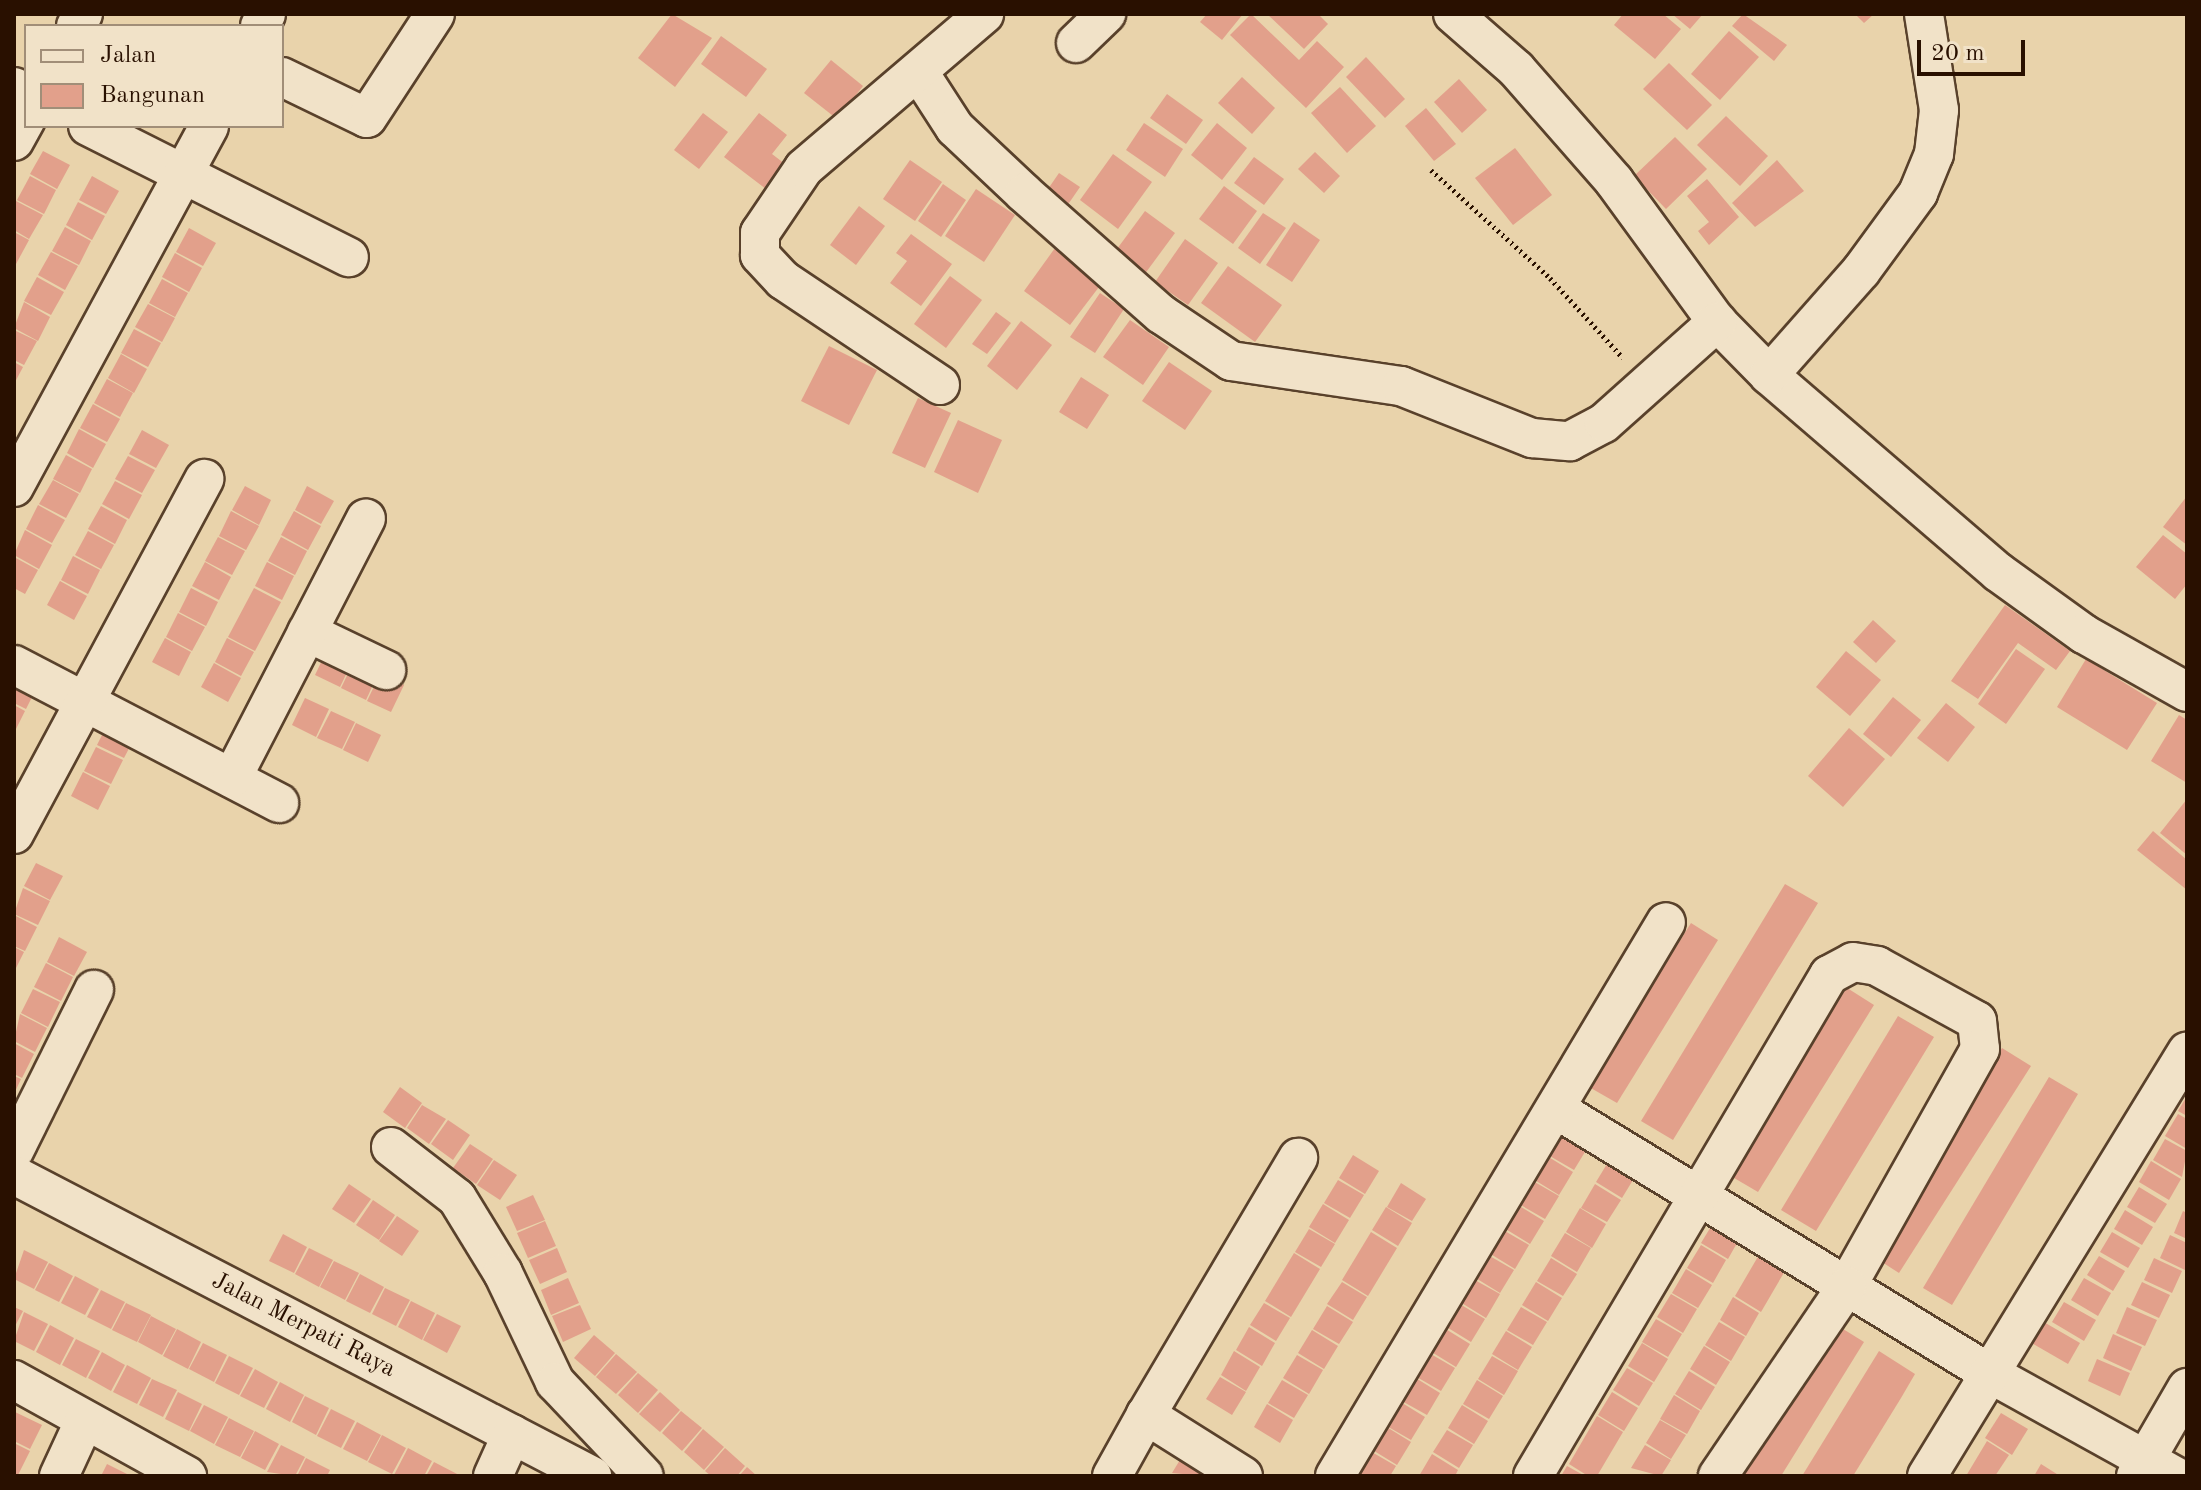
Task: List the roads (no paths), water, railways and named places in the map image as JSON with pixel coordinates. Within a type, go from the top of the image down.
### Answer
[{"type":"street","points":[[284,78],[354,118],[367,118],[435,14]]},
{"type":"street","points":[[940,385],[838,323],[783,280],[759,244],[804,168],[920,74],[984,14]]},
{"type":"street","points":[[1076,43],[1106,14]]},
{"type":"street","points":[[1453,14],[1516,69],[1614,181],[1717,322],[1769,375],[1998,572],[2084,634],[2187,692]]},
{"type":"street","points":[[1769,375],[1918,193],[1934,154],[1939,110],[1924,14]]},
{"type":"street","points":[[920,74],[955,128],[1024,193],[1161,314],[1231,361],[1401,386],[1546,442],[1581,438],[1647,385],[1717,322]]},
{"type":"street","points":[[14,141],[24,123]]},
{"type":"street","points":[[92,128],[183,177],[349,257]]},
{"type":"street","points":[[14,487],[208,128]]},
{"type":"street","points":[[14,834],[204,479]]},
{"type":"street","points":[[232,778],[366,518]]},
{"type":"street","points":[[307,632],[386,670]]},
{"type":"street","points":[[14,665],[279,803]]},
{"type":"street","points":[[1335,1476],[1559,1111],[1666,922]]},
{"type":"street","points":[[1533,1476],[1838,966],[1877,966],[1968,1014],[1981,1025],[1980,1049],[1847,1286],[1718,1476]]},
{"type":"street","points":[[17,1179],[94,990]]},
{"type":"street","points":[[1927,1476],[2187,1051]]},
{"type":"street","points":[[1559,1111],[1703,1193],[1847,1286],[2153,1470],[2187,1388]]},
{"type":"street","points":[[391,1147],[457,1198],[503,1273],[555,1382],[644,1476]]},
{"type":"street","points":[[1112,1476],[1298,1158]]},
{"type":"street","name":"Jalan Merpati Raya","points":[[17,1179],[592,1476]]},
{"type":"street","points":[[14,1380],[84,1422],[187,1476]]},
{"type":"street","points":[[1146,1415],[1243,1476]]},
{"type":"street","points":[[59,1476],[84,1422]]},
{"type":"street","points":[[493,1476],[512,1434]]}]
